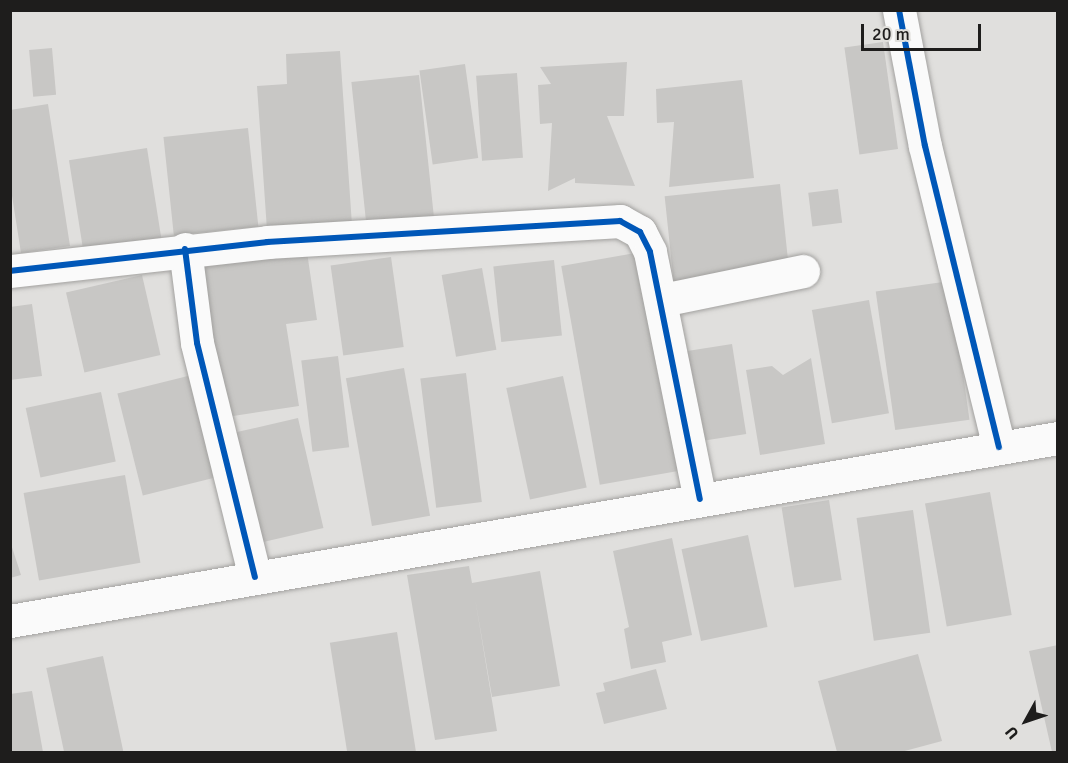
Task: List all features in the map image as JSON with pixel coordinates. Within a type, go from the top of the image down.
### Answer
[{"type":"main road","points":[[899,10],[924,146],[999,447]]},
{"type":"main road","points":[[10,271],[184,249],[620,221],[645,239],[662,300],[700,499]]},
{"type":"main road","points":[[184,249],[197,343],[255,577]]},
{"type":"main road","points":[[662,300],[803,271]]},
{"type":"main road","points":[[10,621],[1058,438]]},
{"type":"building","points":[[883,42],[898,149],[859,154],[844,47]]},
{"type":"building","points":[[52,48],[56,95],[33,97],[29,50]]},
{"type":"building","points":[[340,51],[352,225],[267,230],[257,86],[287,84],[286,54]]},
{"type":"building","points":[[627,62],[624,116],[607,116],[635,186],[575,183],[575,178],[548,191],[552,123],[540,124],[538,85],[551,84],[540,67]]},
{"type":"building","points":[[465,64],[478,158],[433,164],[419,70]]},
{"type":"building","points":[[517,73],[523,158],[482,161],[476,76]]},
{"type":"building","points":[[419,75],[434,218],[366,225],[351,82]]},
{"type":"building","points":[[742,80],[754,178],[669,187],[674,122],[657,123],[656,89]]},
{"type":"building","points":[[48,104],[70,246],[21,253],[10,183],[10,110]]},
{"type":"building","points":[[248,128],[258,226],[174,235],[163,137]]},
{"type":"building","points":[[147,148],[162,241],[84,253],[69,160]]},
{"type":"building","points":[[780,184],[789,270],[674,282],[665,196]]},
{"type":"building","points":[[838,189],[842,223],[812,226],[808,193]]},
{"type":"building","points":[[307,252],[317,320],[286,324],[299,406],[220,418],[197,268]]},
{"type":"building","points":[[641,252],[680,471],[600,485],[561,266]]},
{"type":"building","points":[[391,257],[404,347],[343,356],[331,265]]},
{"type":"building","points":[[554,260],[562,336],[501,342],[493,266]]},
{"type":"building","points":[[482,268],[496,350],[456,357],[442,275]]},
{"type":"building","points":[[142,275],[160,355],[84,372],[66,293]]},
{"type":"building","points":[[950,281],[969,420],[895,430],[876,291]]},
{"type":"building","points":[[869,300],[889,413],[832,423],[812,310]]},
{"type":"building","points":[[32,304],[42,376],[10,380],[10,307]]},
{"type":"building","points":[[732,344],[746,434],[697,442],[683,352]]},
{"type":"building","points":[[338,356],[349,447],[312,452],[301,361]]},
{"type":"building","points":[[811,358],[825,444],[760,455],[746,370],[772,366],[783,375]]},
{"type":"building","points":[[404,368],[430,516],[372,526],[346,378]]},
{"type":"building","points":[[466,373],[482,502],[436,508],[420,379]]},
{"type":"building","points":[[196,374],[221,476],[143,495],[117,394]]},
{"type":"building","points":[[563,376],[587,488],[530,500],[506,388]]},
{"type":"building","points":[[101,392],[116,461],[40,477],[26,408]]},
{"type":"building","points":[[298,418],[323,528],[259,543],[234,433]]},
{"type":"building","points":[[125,475],[140,563],[39,581],[24,493]]},
{"type":"building","points":[[990,492],[1012,615],[947,627],[925,503]]},
{"type":"building","points":[[829,500],[842,580],[794,588],[782,508]]},
{"type":"building","points":[[913,510],[930,633],[874,641],[857,518]]},
{"type":"building","points":[[748,535],[768,627],[701,641],[681,549]]},
{"type":"building","points":[[672,538],[692,635],[662,642],[666,662],[631,669],[624,629],[629,627],[613,551]]},
{"type":"building","points":[[10,541],[21,575],[10,578]]},
{"type":"building","points":[[469,566],[472,583],[540,571],[560,686],[492,697],[475,598],[497,731],[435,740],[407,575]]},
{"type":"building","points":[[397,632],[416,752],[347,752],[330,643]]},
{"type":"building","points":[[1058,645],[1058,752],[1052,752],[1029,651]]},
{"type":"building","points":[[918,654],[942,741],[901,752],[837,752],[818,681]]},
{"type":"building","points":[[103,656],[123,752],[64,752],[46,668]]},
{"type":"building","points":[[656,669],[667,709],[604,724],[596,693],[605,691],[603,683]]},
{"type":"building","points":[[32,691],[43,752],[10,752],[10,694]]},
{"type":"cycle path","points":[[899,10],[925,146],[999,447]]},
{"type":"cycle path","points":[[10,271],[267,242],[620,221],[640,232],[650,252],[700,499]]},
{"type":"cycle path","points":[[185,249],[197,343],[255,577]]}]
